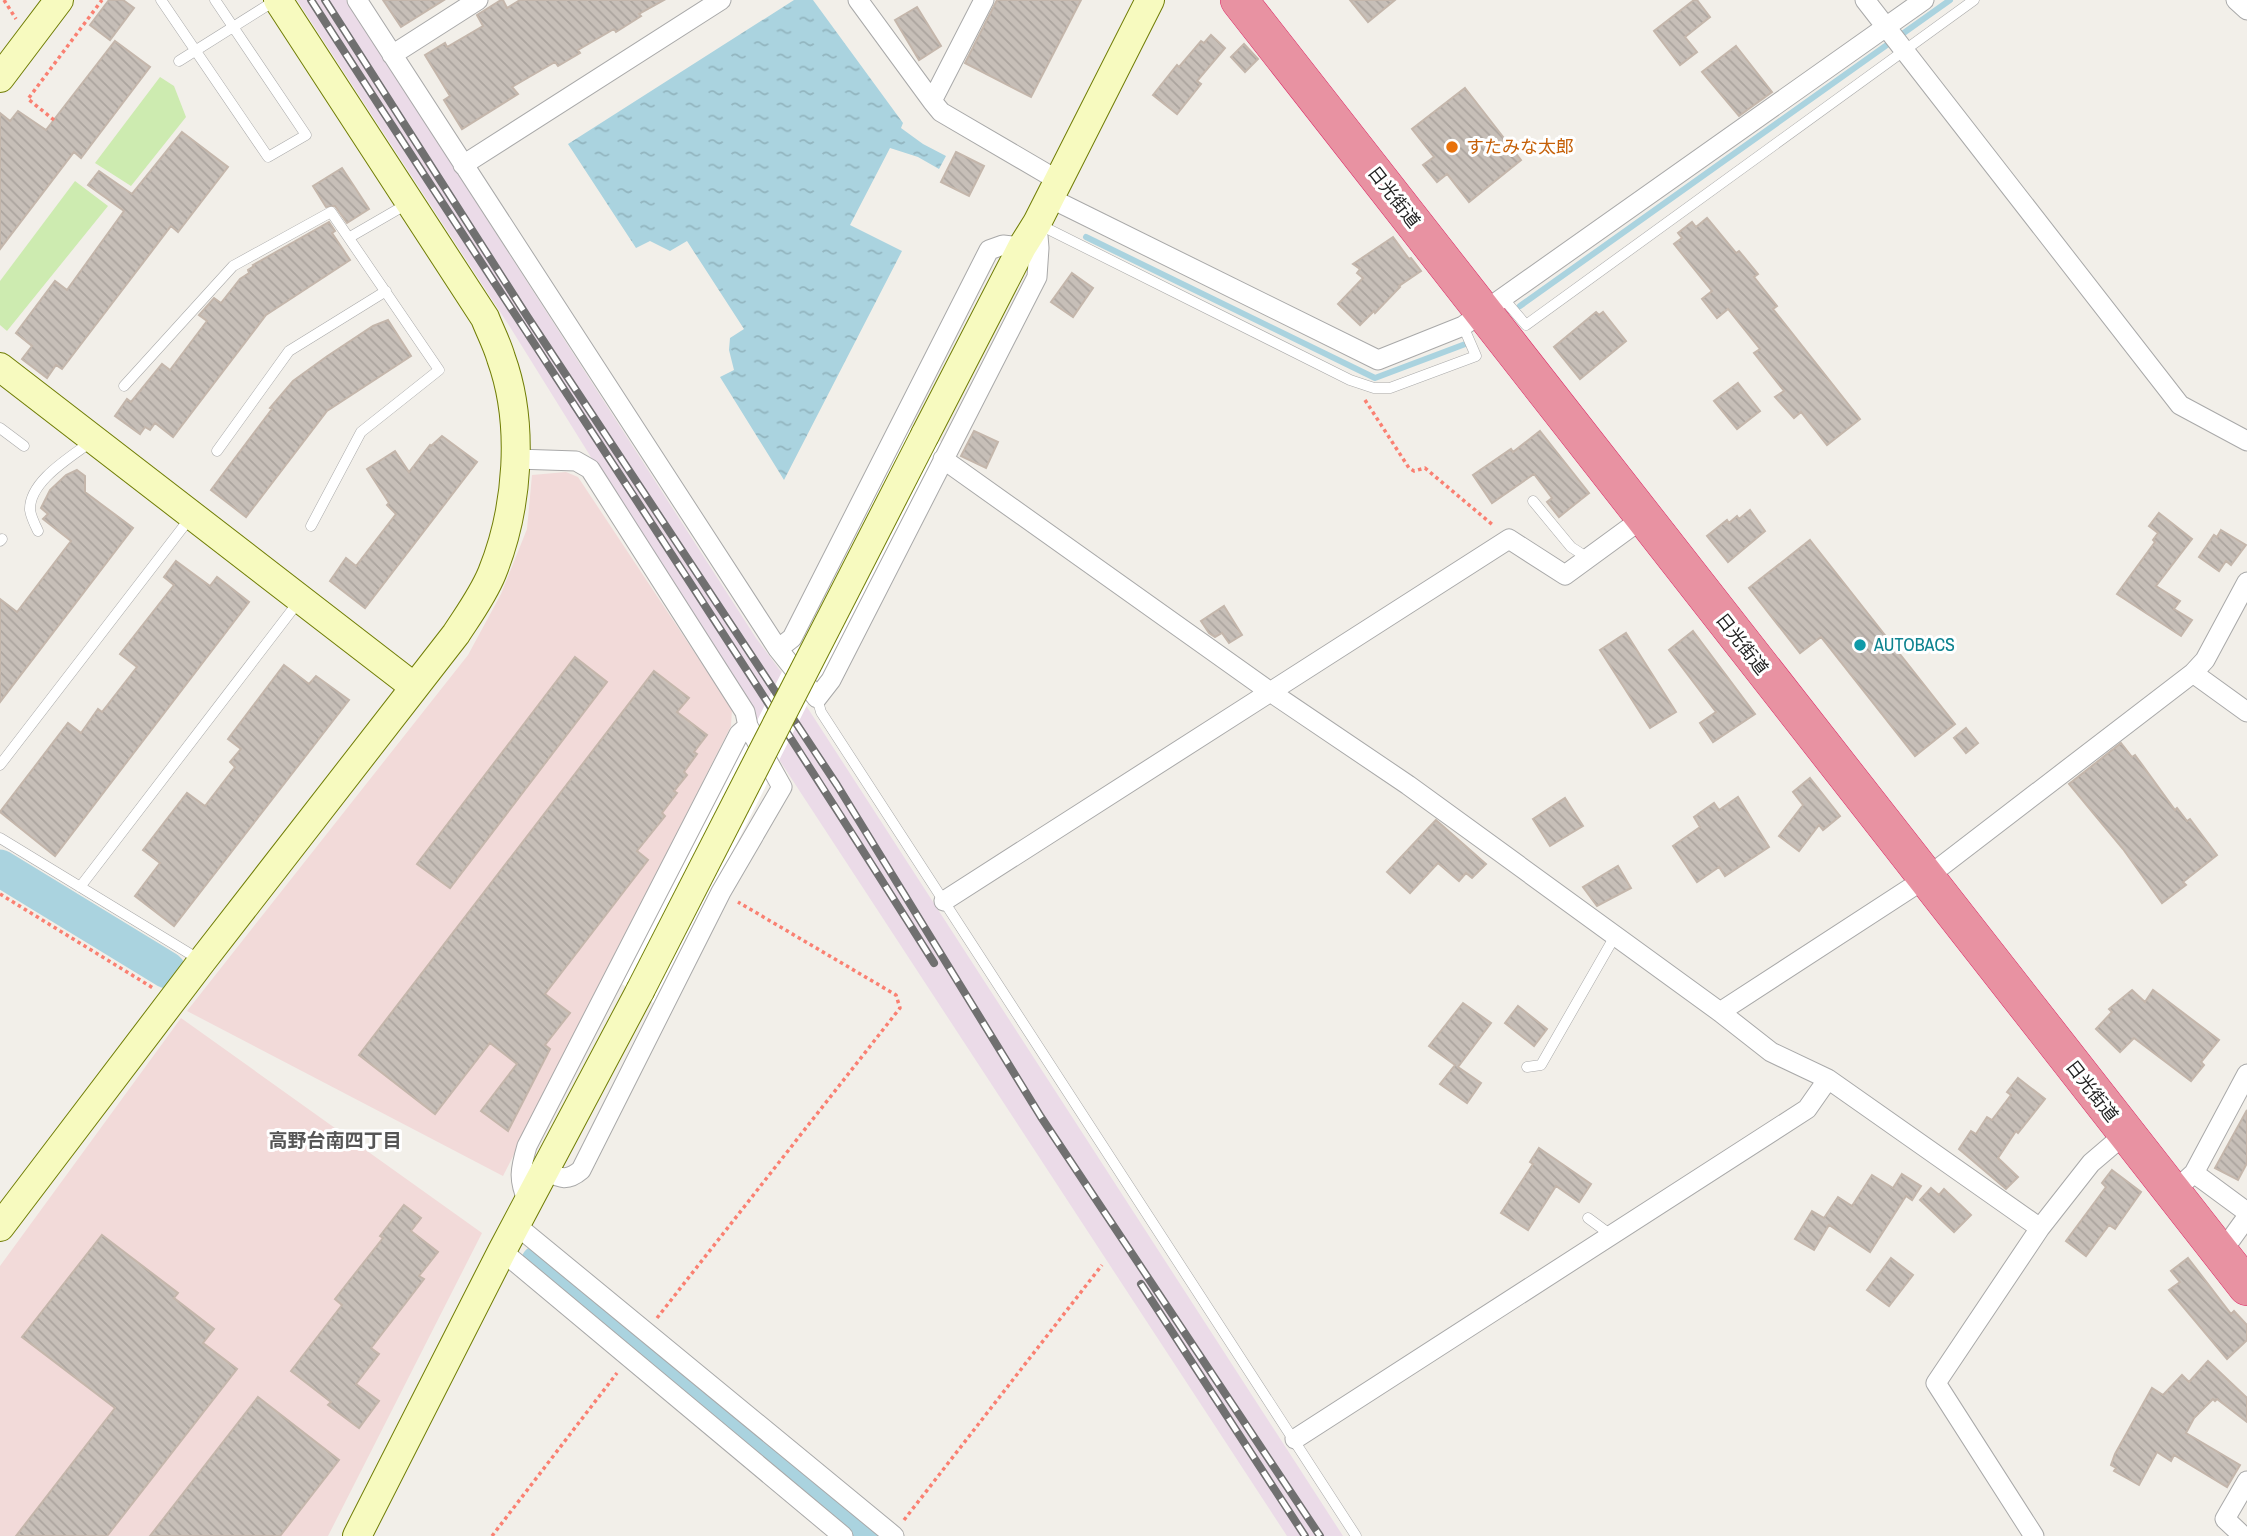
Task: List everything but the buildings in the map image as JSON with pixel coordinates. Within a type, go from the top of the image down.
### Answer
[{"type":"highway","name":"日光街道","points":[[1239,0],[2125,1134],[2183,1183],[2221,1253],[2247,1287]]},
{"type":"street","points":[[0,78],[60,0]]},
{"type":"street","points":[[0,1227],[413,686],[456,634],[492,574],[512,503],[517,459],[510,394],[502,359],[489,328],[278,0]]},
{"type":"street","points":[[357,0],[778,649],[817,698],[831,680],[1038,276],[1040,248],[1037,223]]},
{"type":"street","points":[[392,55],[478,0]]},
{"type":"street","points":[[463,164],[722,0]]},
{"type":"street","points":[[858,0],[941,112],[1054,190],[1378,360],[1483,312],[1924,0]]},
{"type":"street","points":[[932,102],[984,0]]},
{"type":"street","points":[[357,1536],[1150,0]]},
{"type":"street","points":[[1865,0],[2180,405],[2247,441]]},
{"type":"street","points":[[2236,0],[2247,9]]},
{"type":"street","points":[[778,649],[792,638],[989,250],[1003,246],[1022,247]]},
{"type":"street","points":[[0,367],[413,686]]},
{"type":"street","points":[[517,459],[576,461],[590,470],[745,712],[748,726],[782,788],[721,892],[581,1170],[565,1180],[545,1171]]},
{"type":"street","points":[[943,459],[1269,691],[1408,785],[1771,1052],[1828,1079],[2040,1228]]},
{"type":"street","points":[[944,901],[1509,539],[1565,575],[1643,518]]},
{"type":"street","points":[[1720,1012],[1926,878],[2193,673],[2205,660],[2247,582]]},
{"type":"street","points":[[2193,673],[2247,712]]},
{"type":"street","points":[[748,726],[739,734],[527,1146],[520,1170],[522,1214],[646,1332],[893,1536]]},
{"type":"street","points":[[2247,1074],[2183,1183],[2247,1212]]},
{"type":"street","points":[[1295,1440],[1807,1109],[1828,1079]]},
{"type":"street","points":[[2034,1536],[1936,1382],[2040,1228],[2091,1163],[2125,1134]]},
{"type":"street","points":[[2221,1253],[2247,1217]]},
{"type":"street","points":[[502,1251],[843,1536]]},
{"type":"street","points":[[2243,1536],[2225,1519],[2247,1481]]},
{"type":"lane","points":[[161,0],[268,158],[306,135],[215,0]]},
{"type":"lane","points":[[179,61],[278,0]]},
{"type":"lane","points":[[1037,223],[1357,382],[1374,388],[1390,388],[1476,356],[1483,312],[1526,325],[1975,0]]},
{"type":"lane","points":[[351,237],[410,202]]},
{"type":"lane","points":[[124,386],[233,266],[331,212],[351,237],[439,370],[361,432],[311,526]]},
{"type":"lane","points":[[217,451],[289,351],[386,291]]},
{"type":"lane","points":[[0,428],[24,446]]},
{"type":"lane","points":[[38,531],[30,511],[33,491],[56,468],[94,439]]},
{"type":"lane","points":[[1533,501],[1571,547],[1588,558]]},
{"type":"lane","points":[[0,765],[192,515]]},
{"type":"lane","points":[[80,887],[301,599]]},
{"type":"lane","points":[[817,698],[821,712],[1356,1536]]},
{"type":"lane","points":[[0,838],[202,961]]},
{"type":"lane","points":[[1527,1067],[1541,1065],[1615,936]]},
{"type":"lane","points":[[1588,1218],[1611,1234]]},
{"type":"path","points":[[4,0],[17,21]]},
{"type":"path","points":[[54,120],[28,99],[102,0]]},
{"type":"path","points":[[1357,382],[1363,396],[1409,468],[1414,471],[1425,468],[1509,539]]},
{"type":"path","points":[[646,1332],[900,1008],[896,995],[721,892]]},
{"type":"path","points":[[0,894],[158,991]]},
{"type":"path","points":[[893,1536],[1102,1265]]},
{"type":"path","points":[[492,1536],[629,1357]]},
{"type":"shaded area","points":[[297,0],[346,0],[756,638],[807,707],[1343,1536],[1287,1536],[780,761],[510,327]]},
{"type":"shaded area","points":[[566,472],[578,477],[732,709],[731,726],[503,1176],[187,1011],[468,655],[501,594],[527,529],[532,475]]},
{"type":"shaded area","points":[[181,1018],[482,1233],[328,1536],[0,1536],[0,1266]]},
{"type":"green space","points":[[160,77],[174,86],[186,117],[131,186],[95,163]]},
{"type":"green space","points":[[75,181],[108,206],[7,331],[0,325],[0,281]]},
{"type":"water","points":[[794,0],[813,0],[903,123],[901,128],[946,156],[939,169],[918,157],[890,148],[850,225],[902,251],[784,480],[720,377],[734,370],[729,350],[730,338],[744,329],[687,241],[670,251],[650,241],[636,248],[568,144]]},
{"type":"pier","points":[[908,426],[941,442],[655,1004],[622,984]]},
{"type":"waterway","points":[[1520,306],[1950,0]]},
{"type":"waterway","points":[[1086,237],[1375,378],[1468,343]]},
{"type":"waterway","points":[[0,868],[167,970]]},
{"type":"waterway","points":[[539,1263],[870,1536]]},
{"type":"railway","points":[[311,0],[934,963]]},
{"type":"railway","points":[[325,0],[527,316],[837,785],[1041,1117],[1320,1536]]},
{"type":"railway","points":[[1141,1284],[1305,1536]]},
{"type":"place","name":"すたみな太郎","points":[[1452,147]]},
{"type":"place","name":"AUTOBACS","points":[[1860,645]]},
{"type":"district","name":"高野台南四丁目","points":[[335,1140]]}]
